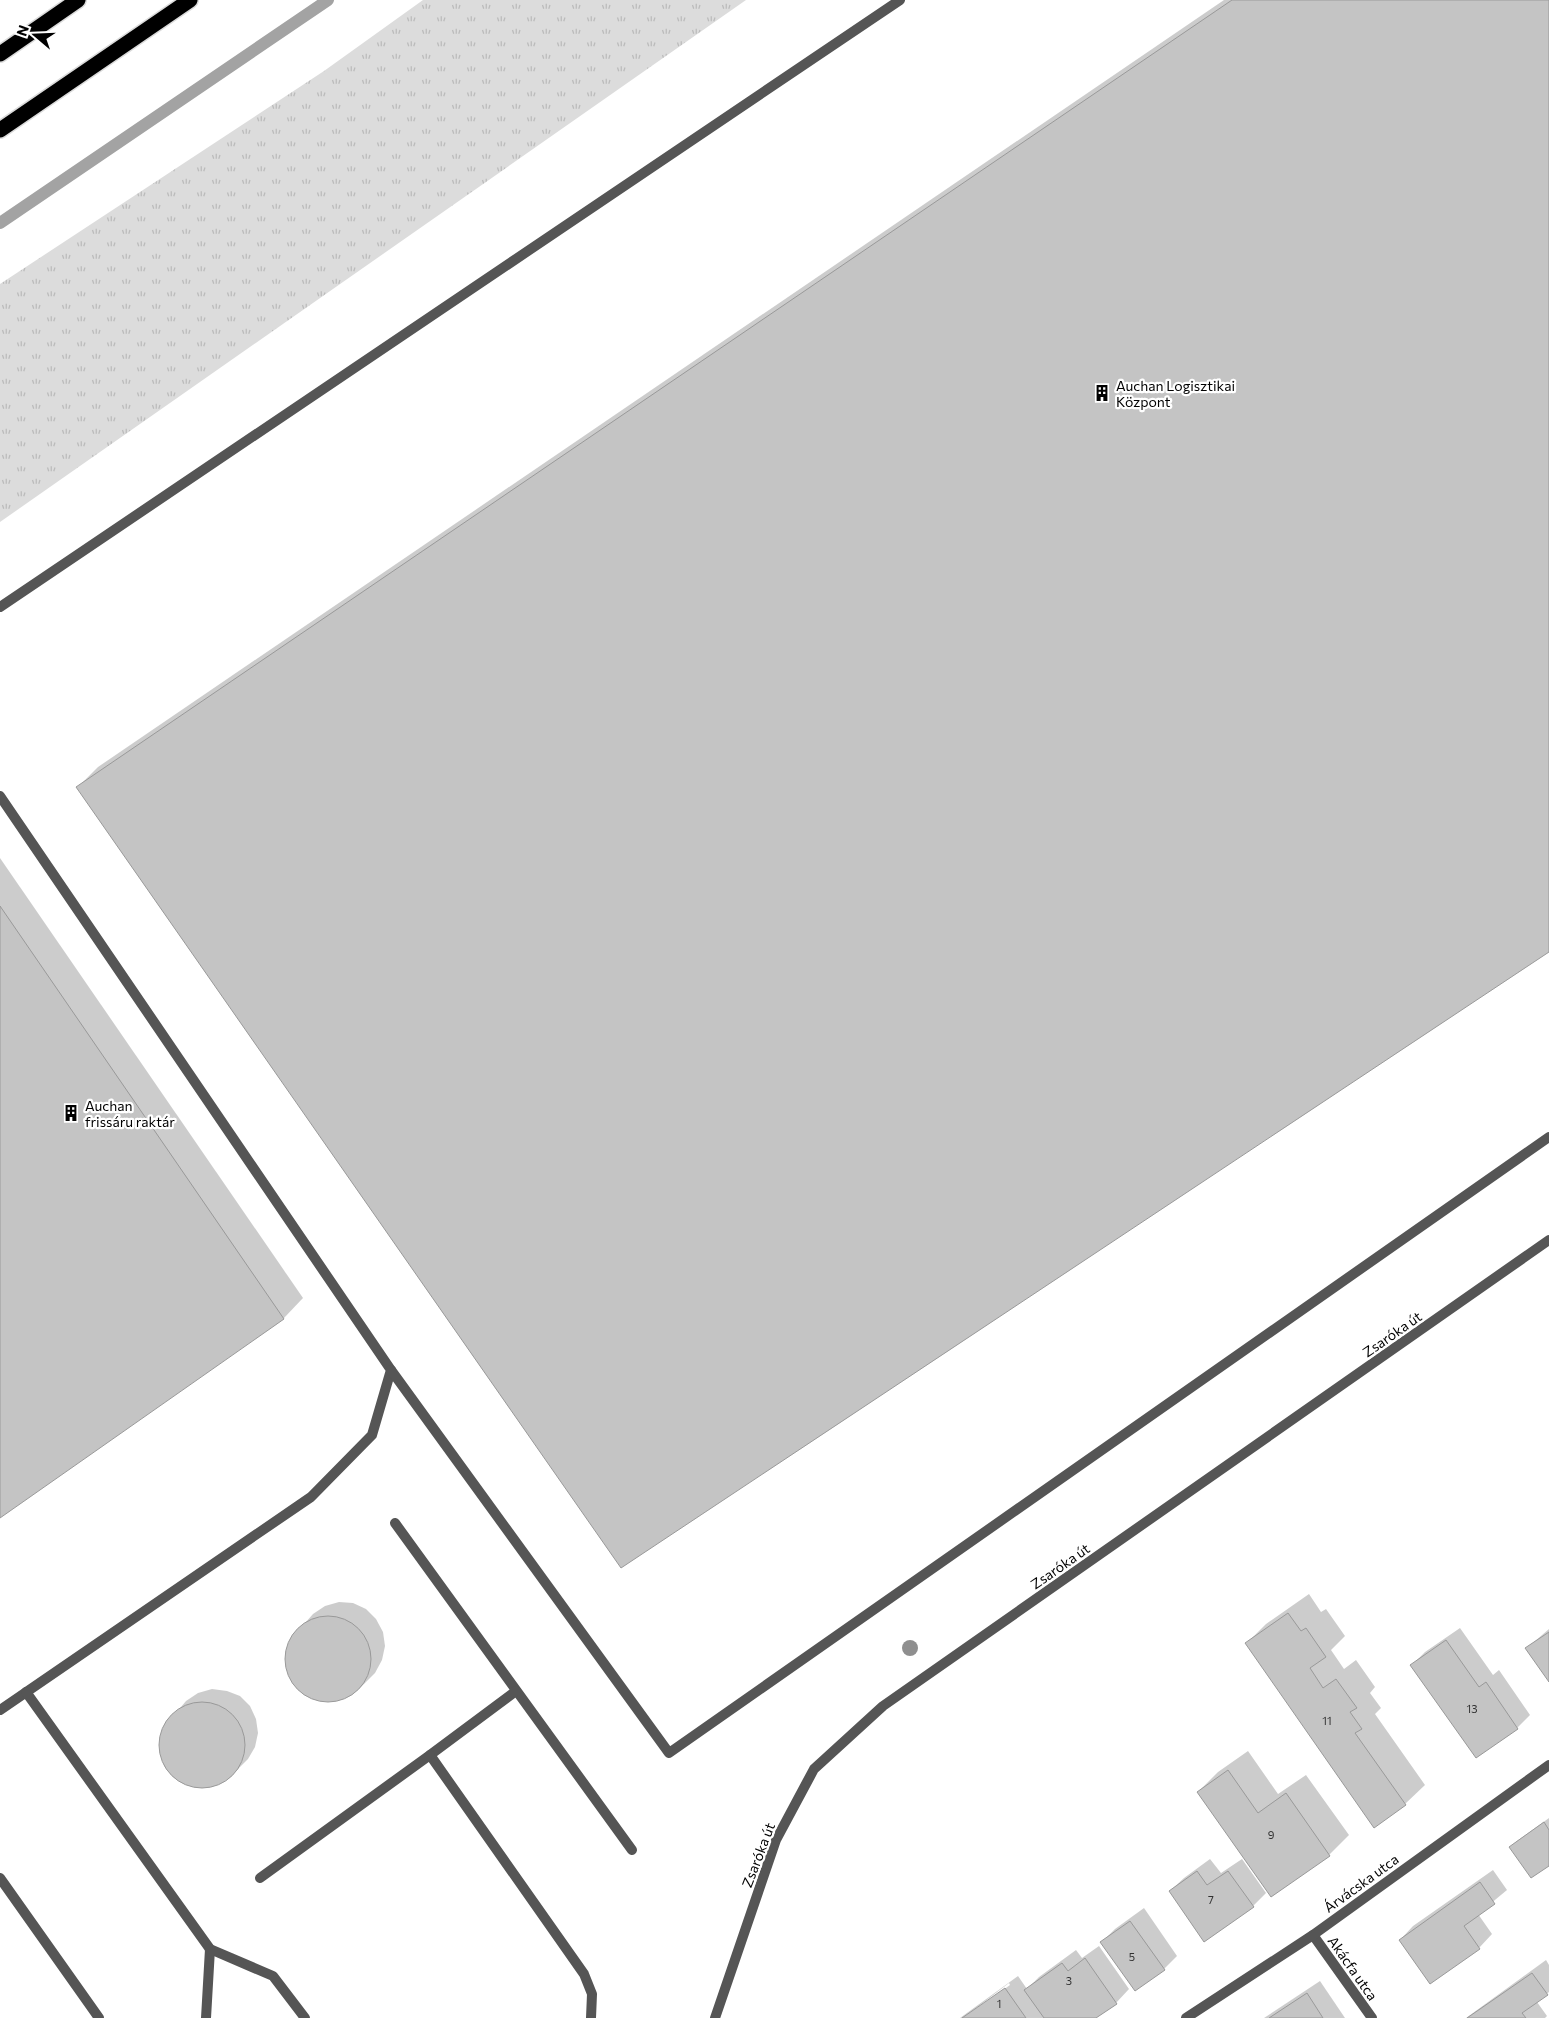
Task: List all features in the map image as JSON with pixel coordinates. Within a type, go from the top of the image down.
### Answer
[{"type":"highway","points":[[0,54],[78,0]]},
{"type":"highway","points":[[0,130],[190,0]]},
{"type":"street","points":[[0,607],[900,0]]},
{"type":"street","points":[[0,796],[391,1370],[669,1752],[1549,1137]]},
{"type":"street","name":"Zsaróka út","points":[[715,2018],[776,1840],[814,1769],[883,1706],[1549,1240]]},
{"type":"street","points":[[0,1710],[311,1496],[372,1435],[391,1370]]},
{"type":"street","points":[[395,1523],[632,1850]]},
{"type":"street","points":[[260,1878],[516,1691]]},
{"type":"street","points":[[26,1692],[210,1949],[273,1976],[305,2018]]},
{"type":"street","points":[[430,1755],[584,1974],[592,1994],[591,2018]]},
{"type":"street","name":"Árvácska utca","points":[[1186,2018],[1313,1935],[1549,1766]]},
{"type":"street","points":[[0,1878],[99,2018]]},
{"type":"street","name":"Akácfa utca","points":[[1313,1935],[1372,2018]]},
{"type":"street","points":[[206,2018],[210,1949]]},
{"type":"green space","points":[[423,0],[746,0],[0,522],[0,284],[324,71]]},
{"type":"building","name":"Auchan Logisztikai Központ","points":[[1232,0],[1549,0],[1549,952],[621,1568],[76,787]]},
{"type":"building","name":"Auchan frissáru raktár","points":[[0,906],[284,1319],[0,1518]]},
{"type":"building","points":[[1288,1613],[1301,1631],[1306,1628],[1326,1657],[1310,1668],[1323,1688],[1336,1679],[1357,1708],[1350,1712],[1362,1729],[1355,1733],[1406,1805],[1374,1828],[1245,1643]]},
{"type":"building","points":[[320,1616],[336,1616],[345,1619],[359,1628],[368,1642],[371,1659],[368,1676],[359,1690],[345,1699],[336,1702],[320,1702],[304,1695],[292,1683],[285,1667],[285,1651],[292,1635],[304,1623]]},
{"type":"building","points":[[1549,1632],[1549,1682],[1525,1648]]},
{"type":"building","points":[[1446,1640],[1479,1687],[1486,1682],[1518,1729],[1476,1758],[1410,1665]]},
{"type":"building","points":[[194,1702],[210,1702],[219,1705],[233,1714],[242,1728],[245,1745],[242,1762],[233,1776],[219,1785],[210,1788],[194,1788],[178,1781],[166,1769],[159,1753],[159,1737],[166,1721],[178,1709]]},
{"type":"building","points":[[1228,1770],[1258,1813],[1286,1793],[1330,1856],[1271,1897],[1197,1792]]},
{"type":"building","points":[[1544,1822],[1549,1830],[1549,1866],[1531,1878],[1509,1847]]},
{"type":"building","points":[[1197,1871],[1207,1885],[1228,1871],[1254,1907],[1204,1942],[1169,1891]]},
{"type":"building","points":[[1480,1882],[1495,1904],[1464,1926],[1480,1949],[1430,1984],[1399,1940]]},
{"type":"building","points":[[1130,1921],[1165,1970],[1135,1991],[1100,1942]]},
{"type":"building","points":[[1085,1958],[1117,2004],[1096,2018],[1044,2018],[1024,1990],[1062,1963],[1068,1971]]},
{"type":"building","points":[[1532,1973],[1548,1995],[1522,2013],[1526,2018],[1467,2018]]},
{"type":"building","points":[[1005,1988],[1026,2018],[962,2018]]},
{"type":"building","points":[[1307,1993],[1323,2018],[1269,2018]]},
{"type":"waterway","points":[[0,223],[328,0]]},
{"type":"place","name":"Auchan Logisztikai Központ","points":[[1102,393]]},
{"type":"place","name":"Auchan frissáru raktár","points":[[71,1113]]}]
